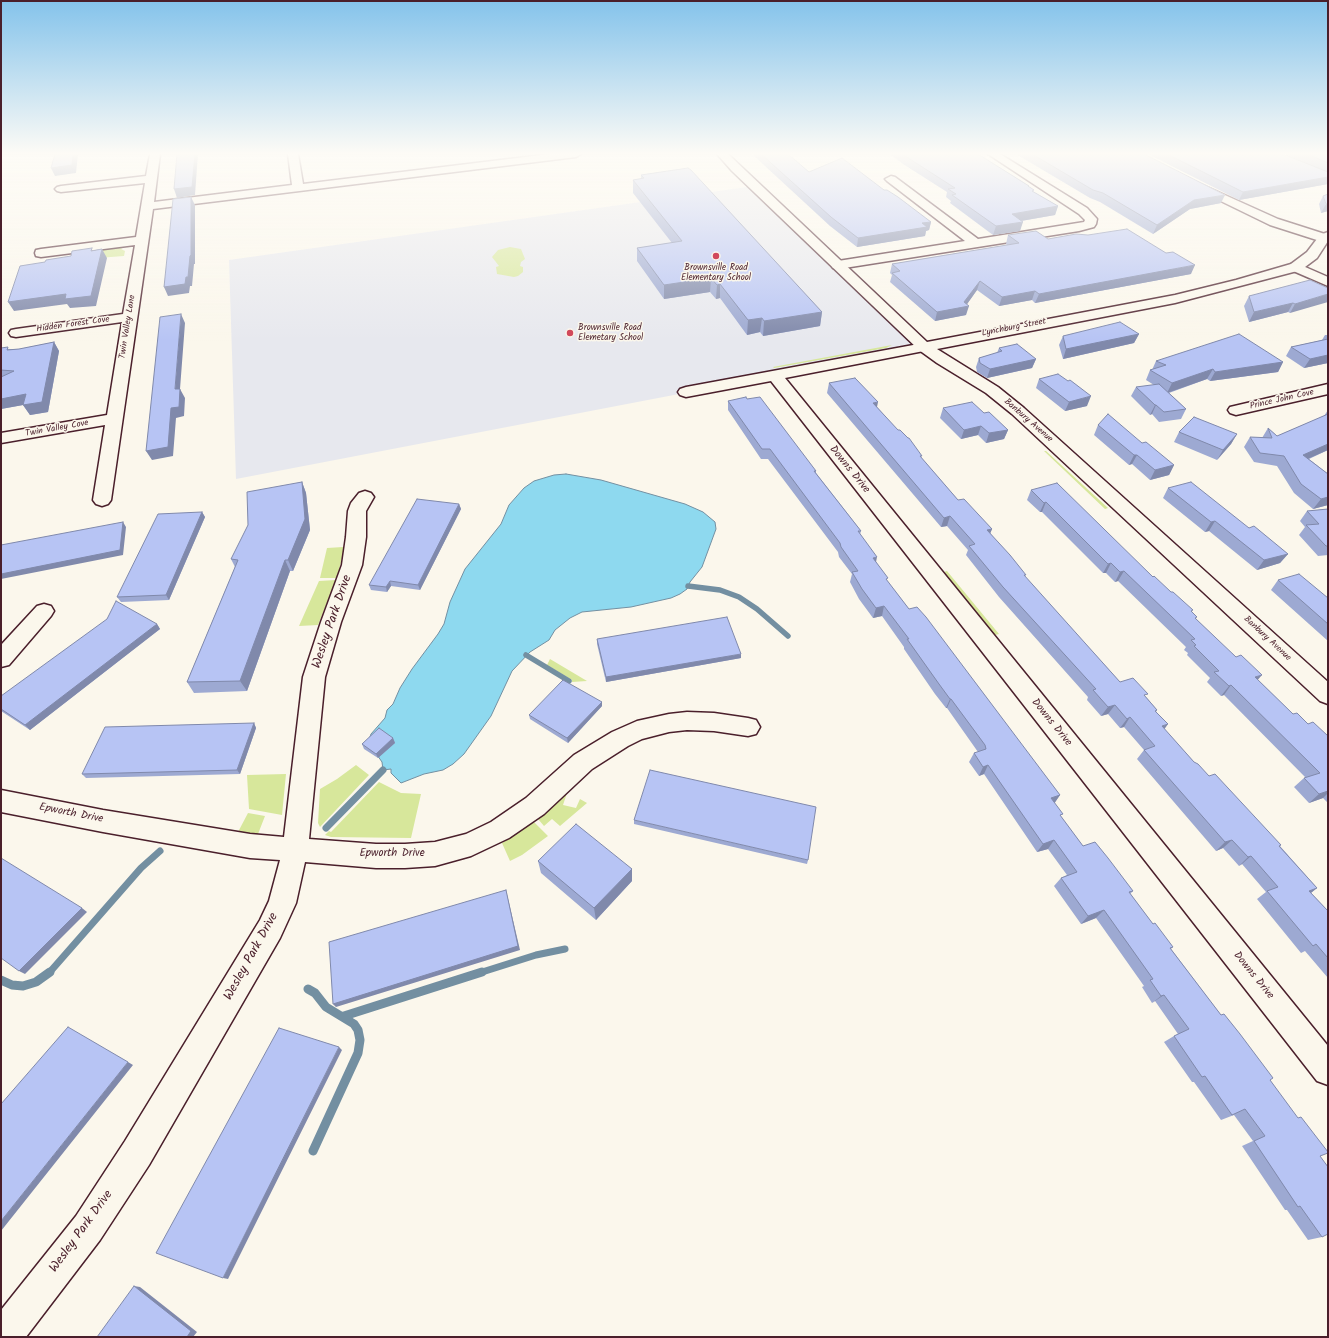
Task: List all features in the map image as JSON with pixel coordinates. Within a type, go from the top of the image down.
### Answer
[{"type":"street","name":"Twin Valley Lane","points":[[102,500],[145,216]]},
{"type":"street","name":"Banbury Avenue","points":[[787,216],[924,347],[942,360],[992,390],[1018,411],[1328,695]]},
{"type":"street","points":[[940,216],[975,243]]},
{"type":"street","points":[[838,265],[1079,227],[1090,224],[1091,222],[1088,216]]},
{"type":"street","points":[[1262,216],[1274,222],[1326,237]]},
{"type":"street","name":"Lynchburg Street","points":[[686,392],[1191,296],[1296,267],[1312,255],[1326,237]]},
{"type":"street","points":[[41,253],[142,240]]},
{"type":"street","points":[[1296,267],[1328,282]]},
{"type":"street","name":"Hidden Forest Cove","points":[[16,333],[130,316]]},
{"type":"street","name":"Downs Drive","points":[[775,375],[1328,1070]]},
{"type":"street","name":"Prince John Cove","points":[[1236,410],[1328,389]]},
{"type":"street","name":"Twin Valley Cove","points":[[1,438],[114,419]]},
{"type":"street","name":"Wesley Park Drive","points":[[3,1337],[88,1228],[137,1153],[270,928],[282,903],[295,851],[314,677],[330,622],[352,564],[356,537],[357,511],[360,503],[365,498]]},
{"type":"street","points":[[1,659],[44,612]]},
{"type":"street","name":"Epworth Drive","points":[[1,801],[197,838],[250,846],[295,851],[405,856],[435,854],[458,848],[485,838],[518,819],[583,762],[620,739],[637,731],[669,722],[687,721],[714,722],[748,728]]},
{"type":"shaded area","name":"Brownsville Road Elemetary School","points":[[538,216],[786,216],[924,347],[236,479],[229,260]]},
{"type":"green space","points":[[120,246],[124,247],[121,249],[125,251],[124,256],[98,258],[88,250]]},
{"type":"green space","points":[[510,247],[521,249],[525,259],[521,262],[520,266],[523,267],[523,272],[514,277],[497,274],[496,267],[499,266],[492,257],[498,250]]},
{"type":"green space","points":[[892,345],[886,348],[773,367]]},
{"type":"green space","points":[[1044,451],[1046,451],[1108,508],[1105,509]]},
{"type":"green space","points":[[343,547],[344,550],[337,578],[320,578],[327,548]]},
{"type":"green space","points":[[947,571],[999,634],[995,635],[944,572]]},
{"type":"green space","points":[[336,580],[318,625],[299,626],[319,581]]},
{"type":"green space","points":[[550,659],[587,681],[572,682],[572,680],[547,665]]},
{"type":"green space","points":[[356,765],[369,775],[320,827],[318,823],[320,789]]},
{"type":"green space","points":[[286,774],[282,815],[249,809],[247,775]]},
{"type":"green space","points":[[379,782],[401,793],[421,794],[411,838],[331,837],[325,835],[329,831],[331,832]]},
{"type":"green space","points":[[567,793],[563,805],[576,808],[580,799],[587,803],[560,826],[552,819],[544,826],[538,819]]},
{"type":"green space","points":[[248,813],[265,816],[258,834],[253,835],[238,832]]},
{"type":"green space","points":[[534,822],[548,836],[522,855],[510,861],[502,843]]},
{"type":"water","points":[[566,474],[601,480],[685,504],[703,512],[715,522],[716,529],[702,567],[690,582],[687,589],[671,598],[631,607],[582,612],[570,618],[555,630],[549,640],[530,652],[512,671],[491,716],[464,754],[453,764],[443,770],[424,774],[401,783],[391,773],[391,769],[383,770],[382,762],[368,742],[371,734],[385,718],[387,710],[393,704],[400,688],[438,634],[444,624],[450,602],[465,569],[501,524],[509,505],[524,488],[534,481],[554,475]]},
{"type":"building","points":[[171,216],[191,216],[191,255],[188,277],[186,277],[185,284],[164,287]]},
{"type":"building","points":[[662,216],[734,216],[822,312],[764,321],[762,318],[748,320],[720,284],[717,285],[711,278],[664,285],[637,248],[682,241]]},
{"type":"building","points":[[924,216],[931,222],[922,223],[927,227],[858,238],[831,217]]},
{"type":"building","points":[[982,216],[1015,216],[1023,222],[996,226]]},
{"type":"building","points":[[1143,216],[1170,216],[1157,225]]},
{"type":"building","points":[[1127,229],[1166,253],[1173,252],[1195,265],[1039,294],[1035,291],[1002,297],[980,281],[964,302],[969,306],[937,312],[892,273],[900,271],[892,264],[1019,243],[1008,235],[1036,231],[1048,239],[1076,234],[1088,235]]},
{"type":"building","points":[[92,248],[91,251],[102,249],[91,296],[65,299],[66,294],[8,302],[20,266],[71,256],[72,251]]},
{"type":"building","points":[[1310,280],[1328,288],[1328,294],[1295,304],[1293,303],[1254,312],[1249,296]]},
{"type":"building","points":[[181,314],[175,389],[180,389],[179,407],[171,408],[168,447],[146,451],[160,317]]},
{"type":"building","points":[[1120,322],[1139,334],[1066,349],[1063,336]]},
{"type":"building","points":[[1239,334],[1283,362],[1215,372],[1213,369],[1172,383],[1150,370],[1166,365],[1156,361]]},
{"type":"building","points":[[1328,339],[1328,355],[1310,359],[1291,347]]},
{"type":"building","points":[[54,342],[42,402],[23,405],[26,394],[1,399],[1,377],[14,371],[1,370],[1,348],[8,347],[7,350],[19,349]]},
{"type":"building","points":[[1017,344],[1036,359],[990,369],[980,363],[979,358],[1002,351],[999,348]]},
{"type":"building","points":[[1058,374],[1068,381],[1070,380],[1091,396],[1069,402],[1039,379]]},
{"type":"building","points":[[855,378],[878,402],[873,403],[898,430],[909,438],[922,456],[920,456],[958,500],[964,499],[992,529],[987,530],[1026,575],[1024,575],[1120,682],[1133,678],[1148,694],[1144,695],[1157,710],[1155,711],[1168,724],[1162,726],[1194,762],[1198,764],[1209,776],[1215,774],[1281,845],[1279,846],[1317,888],[1309,891],[1328,911],[1328,958],[1316,944],[1313,946],[1267,891],[1278,887],[1251,856],[1248,857],[1232,840],[1225,842],[1144,750],[1155,746],[1130,717],[1127,719],[1115,705],[1108,707],[1093,690],[1096,689],[1003,587],[969,546],[975,544],[950,516],[944,518],[829,383]]},
{"type":"building","points":[[1159,384],[1186,409],[1164,412],[1136,387]]},
{"type":"building","points":[[746,397],[747,399],[760,397],[816,471],[814,471],[861,531],[858,531],[877,557],[873,558],[888,578],[886,579],[909,609],[917,607],[926,617],[1060,795],[1051,798],[1063,814],[1060,815],[1083,846],[1095,842],[1108,858],[1133,891],[1129,892],[1153,924],[1155,923],[1173,947],[1170,948],[1221,1015],[1224,1014],[1240,1034],[1273,1078],[1270,1080],[1298,1118],[1301,1117],[1328,1152],[1320,1156],[1328,1167],[1328,1234],[1322,1237],[1300,1206],[1298,1207],[1254,1141],[1265,1136],[1245,1109],[1232,1115],[1205,1076],[1202,1077],[1174,1036],[1189,1029],[1164,995],[1161,996],[1150,980],[1153,979],[1104,910],[1088,916],[1061,878],[1077,872],[1054,840],[1043,844],[988,765],[983,767],[974,753],[986,749],[985,745],[939,684],[907,639],[909,639],[884,606],[876,608],[852,572],[858,571],[841,547],[840,543],[770,449],[762,449],[728,401]]},
{"type":"building","points":[[972,402],[984,413],[989,412],[1008,430],[989,433],[981,426],[964,430],[943,408]]},
{"type":"building","points":[[1108,414],[1142,443],[1146,442],[1174,465],[1155,470],[1137,455],[1134,455],[1098,425]]},
{"type":"building","points":[[1328,414],[1328,444],[1303,455],[1328,474],[1328,497],[1321,499],[1301,484],[1284,456],[1260,453],[1250,437],[1272,438],[1268,428],[1277,436]]},
{"type":"building","points":[[1194,417],[1237,434],[1223,450],[1179,432]]},
{"type":"building","points":[[302,482],[305,519],[288,560],[285,560],[240,681],[187,682],[238,560],[231,559],[248,525],[247,492]]},
{"type":"building","points":[[1191,482],[1249,528],[1254,526],[1288,554],[1264,560],[1215,521],[1211,522],[1168,488]]},
{"type":"building","points":[[1057,483],[1153,577],[1154,576],[1193,610],[1191,611],[1197,617],[1195,618],[1236,657],[1241,655],[1262,675],[1255,677],[1293,714],[1297,713],[1308,724],[1313,722],[1328,736],[1328,791],[1319,794],[1304,778],[1320,773],[1231,685],[1229,686],[1214,672],[1219,671],[1194,646],[1196,645],[1191,640],[1195,639],[1124,571],[1120,572],[1111,563],[1108,564],[1046,502],[1044,503],[1031,490]]},
{"type":"building","points":[[417,499],[459,504],[418,585],[390,581],[386,587],[369,585]]},
{"type":"building","points":[[1328,509],[1328,546],[1326,546],[1306,525],[1319,524],[1307,511]]},
{"type":"building","points":[[202,512],[166,595],[117,597],[158,514]]},
{"type":"building","points":[[123,522],[120,550],[1,574],[1,545]]},
{"type":"building","points":[[1299,574],[1328,598],[1328,624],[1278,580]]},
{"type":"building","points":[[116,601],[157,624],[25,725],[1,709],[1,696],[107,619]]},
{"type":"building","points":[[727,617],[741,654],[606,677],[597,639]]},
{"type":"building","points":[[563,680],[602,702],[567,738],[529,715]]},
{"type":"building","points":[[254,723],[237,770],[82,774],[105,727]]},
{"type":"building","points":[[379,728],[393,738],[376,754],[362,744]]},
{"type":"building","points":[[650,770],[816,807],[808,860],[634,820]]},
{"type":"building","points":[[576,824],[632,869],[594,908],[538,861]]},
{"type":"building","points":[[1,858],[82,908],[19,971],[1,958]]},
{"type":"building","points":[[506,890],[518,946],[333,1004],[329,942]]},
{"type":"building","points":[[68,1027],[128,1062],[1,1221],[1,1104]]},
{"type":"building","points":[[279,1028],[339,1047],[223,1278],[156,1253]]},
{"type":"building","points":[[134,1286],[191,1331],[187,1337],[97,1337]]},
{"type":"waterway","points":[[688,586],[720,590],[739,597],[757,609],[788,636]]},
{"type":"waterway","points":[[526,655],[569,681]]},
{"type":"waterway","points":[[326,828],[383,770]]},
{"type":"waterway","points":[[50,972],[141,868],[160,851]]},
{"type":"waterway","points":[[479,973],[536,955],[565,949]]},
{"type":"waterway","points":[[1,980],[12,985],[23,986],[36,982],[50,972]]},
{"type":"waterway","points":[[344,1016],[482,972]]},
{"type":"waterway","points":[[308,989],[315,993],[326,1007],[354,1024],[358,1030],[360,1040],[358,1053],[313,1151]]},
{"type":"place","name":"Brownsville Road Elementary School","points":[[716,256]]},
{"type":"place","name":"Brownsville Road Elemetary School","points":[[570,333]]}]
